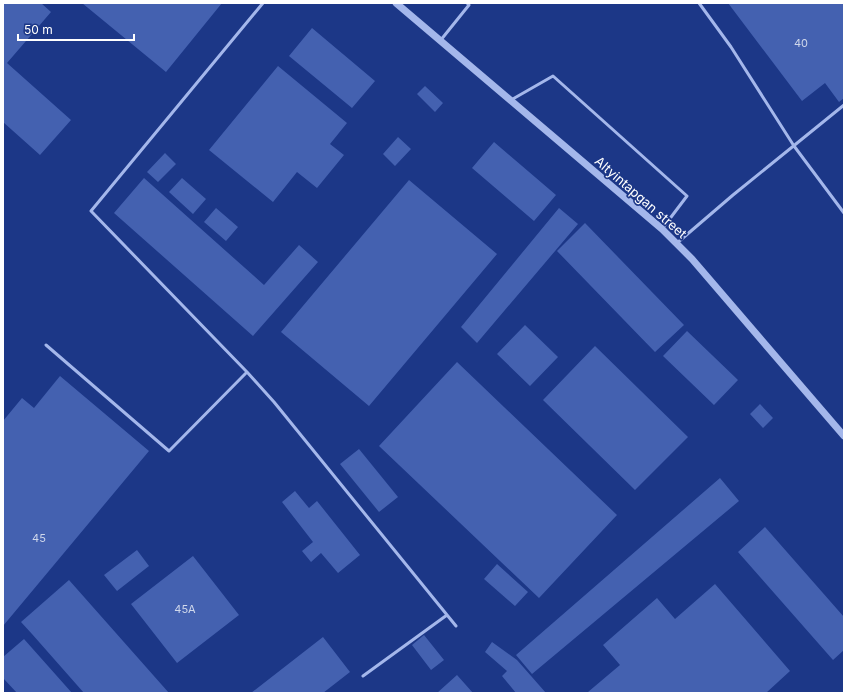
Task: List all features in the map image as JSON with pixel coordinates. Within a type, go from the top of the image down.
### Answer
[{"type":"street","name":"Altyintapgan street","points":[[396,3],[677,243],[844,436]]},
{"type":"lane","points":[[264,3],[91,211],[274,402],[456,626]]},
{"type":"lane","points":[[440,41],[469,5],[467,3]]},
{"type":"lane","points":[[699,3],[731,47],[794,146],[844,213]]},
{"type":"lane","points":[[510,100],[553,76],[687,196],[662,229]]},
{"type":"lane","points":[[677,243],[733,195],[844,106]]},
{"type":"lane","points":[[46,345],[169,451],[246,372]]},
{"type":"lane","points":[[363,676],[447,615]]},
{"type":"building","points":[[3,3],[41,3],[51,12],[7,63],[71,120],[40,155],[3,122]]},
{"type":"building","points":[[82,3],[222,3],[166,72]]},
{"type":"building","points":[[728,3],[844,3],[844,98],[839,102],[825,83],[802,101]]},
{"type":"building","points":[[312,28],[375,81],[352,108],[289,56]]},
{"type":"building","points":[[278,66],[347,123],[330,144],[344,155],[317,188],[297,172],[273,202],[209,150]]},
{"type":"building","points":[[425,86],[443,103],[435,112],[417,94]]},
{"type":"building","points":[[398,137],[411,149],[395,166],[383,154]]},
{"type":"building","points":[[494,142],[556,195],[534,221],[472,168]]},
{"type":"building","points":[[165,153],[176,164],[158,182],[147,172]]},
{"type":"building","points":[[144,178],[264,285],[299,245],[318,262],[253,336],[114,213]]},
{"type":"building","points":[[182,178],[206,199],[193,214],[169,192]]},
{"type":"building","points":[[409,180],[497,254],[369,406],[281,332]]},
{"type":"building","points":[[216,208],[238,227],[226,241],[204,222]]},
{"type":"building","points":[[559,208],[578,224],[477,343],[461,327]]},
{"type":"building","points":[[585,223],[684,325],[655,352],[557,251]]},
{"type":"building","points":[[525,325],[558,357],[530,386],[497,354]]},
{"type":"building","points":[[687,331],[738,380],[714,405],[663,356]]},
{"type":"building","points":[[595,346],[688,437],[635,490],[543,400]]},
{"type":"building","points":[[457,362],[617,515],[539,598],[379,446]]},
{"type":"building","points":[[60,376],[149,451],[3,626],[3,421],[22,398],[34,408]]},
{"type":"building","points":[[760,404],[773,418],[763,428],[750,414]]},
{"type":"building","points":[[359,449],[398,497],[379,512],[340,464]]},
{"type":"building","points":[[720,478],[739,501],[532,674],[516,655]]},
{"type":"building","points":[[295,491],[309,508],[317,501],[360,555],[338,573],[321,553],[311,562],[302,551],[313,542],[282,502]]},
{"type":"building","points":[[765,527],[844,617],[844,650],[833,660],[738,552]]},
{"type":"building","points":[[137,550],[149,566],[117,591],[104,575]]},
{"type":"building","points":[[193,556],[239,615],[177,663],[131,604]]},
{"type":"building","points":[[497,564],[528,592],[515,606],[484,579]]},
{"type":"building","points":[[69,580],[169,693],[84,693],[21,622]]},
{"type":"building","points":[[715,584],[790,671],[766,693],[588,692],[620,665],[603,645],[657,598],[675,619]]},
{"type":"building","points":[[424,635],[444,660],[431,670],[412,645]]},
{"type":"building","points":[[323,637],[350,672],[323,693],[251,693]]},
{"type":"building","points":[[24,639],[72,693],[17,693],[3,678],[3,657]]},
{"type":"building","points":[[492,642],[517,660],[546,693],[516,693],[502,676],[507,671],[485,652]]},
{"type":"building","points":[[457,675],[473,693],[437,693]]}]
